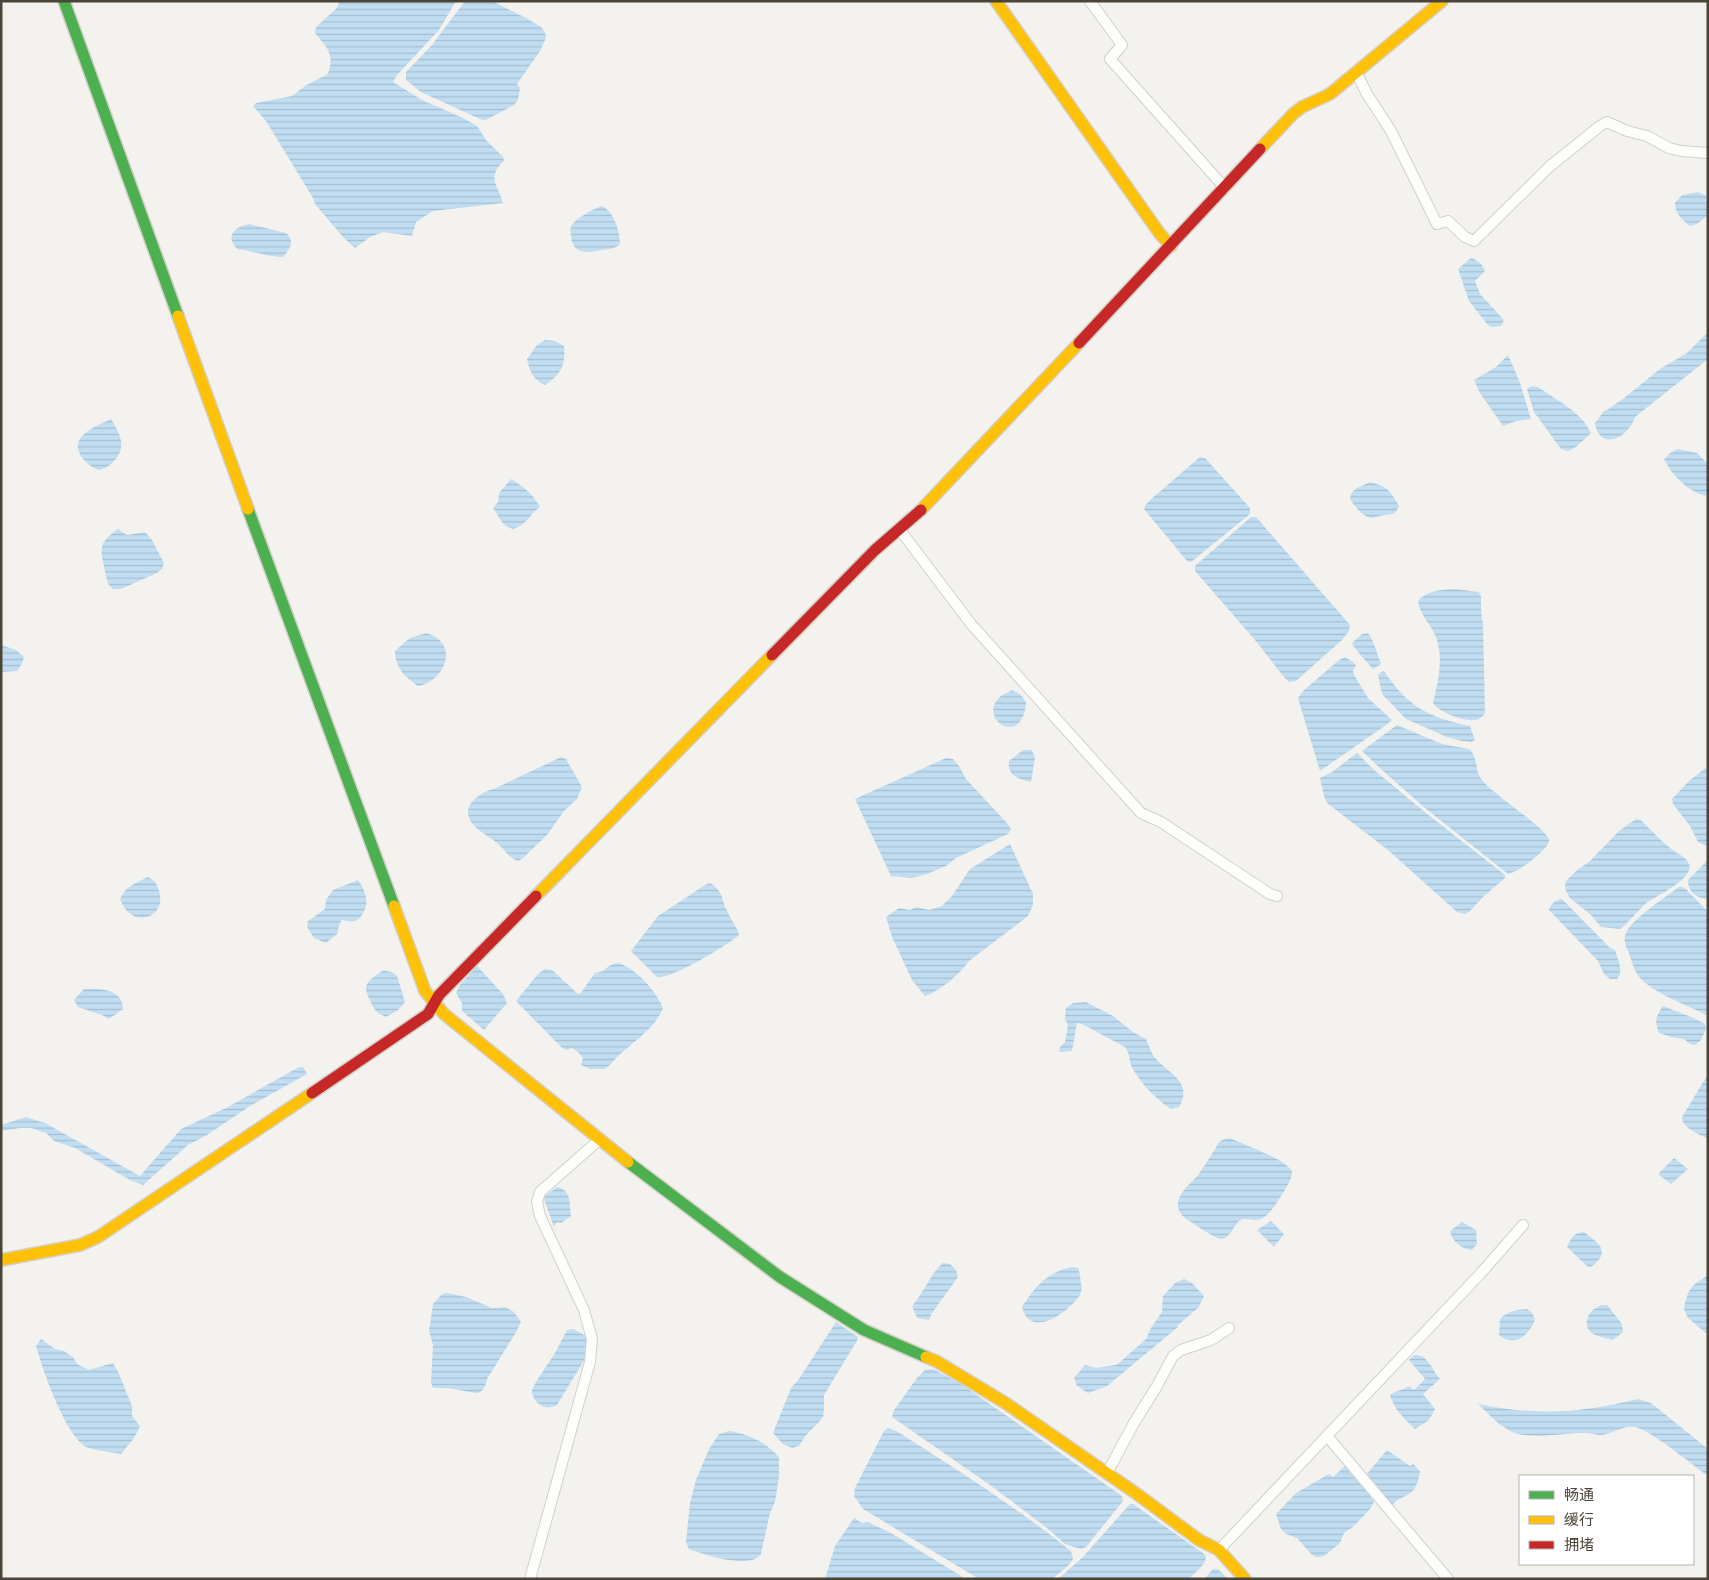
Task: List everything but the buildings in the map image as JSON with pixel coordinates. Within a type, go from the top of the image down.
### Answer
[{"type":"street","points":[[64,1],[426,991],[444,1014],[599,1140],[780,1277],[864,1330],[936,1361],[1007,1404],[1199,1540],[1219,1550],[1245,1579]]},
{"type":"street","points":[[996,1],[1160,234],[1171,246]]},
{"type":"street","points":[[1090,1],[1122,45],[1110,59],[1225,188]]},
{"type":"street","points":[[1,1260],[80,1245],[98,1237],[428,1014],[446,988],[875,550],[930,502],[1293,114],[1302,107],[1330,94],[1357,74],[1442,1]]},
{"type":"street","points":[[1357,74],[1367,94],[1391,131],[1437,224],[1448,221],[1465,237],[1474,241],[1549,166],[1607,122],[1626,132],[1647,136],[1681,152],[1708,153]]},
{"type":"street","points":[[900,530],[971,624],[1141,813],[1161,822],[1270,894],[1277,896]]},
{"type":"street","points":[[530,1579],[590,1362],[592,1339],[584,1310],[540,1216],[537,1202],[540,1192],[599,1140]]},
{"type":"street","points":[[1219,1550],[1481,1273],[1523,1225]]},
{"type":"street","points":[[1107,1473],[1173,1356],[1181,1350],[1211,1340],[1228,1328]]},
{"type":"street","points":[[1327,1436],[1448,1579]]},
{"type":"water","points":[[339,1],[456,1],[439,30],[397,75],[393,82],[422,100],[477,126],[486,140],[503,157],[504,161],[494,177],[503,203],[433,211],[416,222],[412,236],[383,232],[370,237],[355,248],[315,204],[266,121],[253,106],[256,103],[292,96],[305,86],[328,74],[331,61],[329,51],[315,33],[316,27],[337,8]]},
{"type":"water","points":[[465,1],[492,1],[528,19],[541,27],[545,32],[546,38],[540,51],[517,84],[520,88],[518,100],[514,105],[486,120],[482,120],[421,92],[406,80],[406,72],[432,45]]},
{"type":"water","points":[[1698,192],[1706,196],[1708,215],[1697,224],[1690,226],[1676,210],[1675,203],[1682,195]]},
{"type":"water","points":[[602,206],[616,222],[620,244],[616,247],[596,251],[586,252],[578,250],[571,237],[571,226],[590,211]]},
{"type":"water","points":[[249,224],[286,233],[291,242],[283,257],[237,249],[232,240],[233,233],[239,227]]},
{"type":"water","points":[[1471,258],[1483,266],[1485,271],[1475,281],[1480,294],[1504,320],[1501,326],[1491,327],[1487,324],[1469,301],[1458,269]]},
{"type":"water","points":[[1708,332],[1708,359],[1635,417],[1625,433],[1614,439],[1604,438],[1600,435],[1595,423],[1604,411],[1624,398],[1660,369],[1687,353]]},
{"type":"water","points":[[545,340],[555,341],[564,346],[564,359],[559,373],[545,385],[533,375],[527,359],[537,345]]},
{"type":"water","points":[[1508,355],[1519,380],[1531,419],[1516,421],[1503,426],[1480,393],[1474,380],[1496,367]]},
{"type":"water","points":[[1532,386],[1538,387],[1575,413],[1591,433],[1576,447],[1568,451],[1561,449],[1534,412],[1527,389]]},
{"type":"water","points":[[111,419],[120,435],[120,451],[111,464],[99,470],[87,463],[81,456],[78,443],[86,433]]},
{"type":"water","points":[[1678,449],[1697,453],[1708,464],[1708,492],[1705,496],[1686,486],[1668,466],[1664,459]]},
{"type":"water","points":[[1200,457],[1205,458],[1250,508],[1250,514],[1191,562],[1187,561],[1144,509],[1149,501]]},
{"type":"water","points":[[511,479],[528,491],[540,507],[526,522],[513,529],[503,523],[493,508],[498,502],[499,493]]},
{"type":"water","points":[[1370,482],[1385,488],[1391,493],[1399,506],[1395,513],[1372,518],[1365,516],[1357,508],[1350,499],[1352,492]]},
{"type":"water","points":[[1251,517],[1256,517],[1350,625],[1349,631],[1342,640],[1296,681],[1289,682],[1284,677],[1255,640],[1195,571],[1195,566]]},
{"type":"water","points":[[118,529],[127,535],[145,532],[152,540],[164,563],[162,569],[157,573],[121,589],[113,589],[106,578],[102,549],[108,537]]},
{"type":"water","points":[[1455,589],[1479,592],[1481,597],[1485,713],[1480,719],[1461,719],[1441,710],[1433,703],[1440,668],[1439,650],[1434,633],[1422,613],[1418,601],[1430,593]]},
{"type":"water","points":[[426,633],[437,638],[444,646],[445,662],[435,678],[418,686],[402,672],[397,663],[395,651],[410,638]]},
{"type":"water","points":[[1368,633],[1374,643],[1381,664],[1373,669],[1352,643],[1362,634]]},
{"type":"water","points":[[1,645],[16,650],[24,657],[17,671],[1,672]]},
{"type":"water","points":[[1345,657],[1356,666],[1353,670],[1354,675],[1368,698],[1392,720],[1320,771],[1298,698],[1303,691]]},
{"type":"water","points":[[1384,671],[1402,694],[1420,709],[1442,719],[1470,726],[1475,740],[1471,742],[1447,737],[1406,719],[1383,695],[1378,674]]},
{"type":"water","points":[[1012,690],[1020,694],[1026,702],[1023,716],[1017,724],[1010,727],[1003,725],[997,720],[994,713],[994,705],[1001,696]]},
{"type":"water","points":[[1397,725],[1442,744],[1469,749],[1474,756],[1482,780],[1547,836],[1549,841],[1546,847],[1527,864],[1508,874],[1425,808],[1362,751]]},
{"type":"water","points":[[1023,750],[1032,750],[1035,758],[1031,782],[1015,776],[1009,766],[1009,761]]},
{"type":"water","points":[[1357,753],[1373,769],[1426,813],[1505,875],[1505,878],[1470,911],[1465,914],[1457,912],[1388,850],[1327,803],[1320,778],[1332,772]]},
{"type":"water","points":[[561,757],[566,759],[582,787],[577,799],[564,811],[547,835],[518,861],[472,823],[468,811],[470,805],[478,796]]},
{"type":"water","points":[[946,758],[953,759],[966,779],[1011,829],[1008,834],[956,858],[946,866],[927,874],[912,878],[891,876],[855,799]]},
{"type":"water","points":[[1708,766],[1708,845],[1706,846],[1698,842],[1690,826],[1673,804],[1672,799],[1689,781]]},
{"type":"water","points":[[1636,819],[1641,820],[1665,844],[1685,859],[1689,864],[1689,870],[1686,876],[1673,887],[1645,904],[1620,929],[1601,927],[1591,915],[1570,898],[1566,891],[1566,881],[1590,861],[1619,831]]},
{"type":"water","points":[[1010,844],[1033,894],[1033,905],[1028,916],[969,961],[949,982],[937,991],[925,996],[912,980],[892,937],[886,917],[899,908],[910,910],[916,907],[929,910],[942,906],[952,896],[970,869]]},
{"type":"water","points":[[1708,858],[1708,897],[1705,899],[1693,893],[1689,887],[1688,880]]},
{"type":"water","points":[[147,877],[153,880],[158,888],[159,907],[148,917],[140,918],[126,909],[120,899],[132,885]]},
{"type":"water","points":[[358,880],[365,892],[366,900],[365,909],[361,917],[352,921],[342,920],[337,934],[326,943],[314,938],[307,927],[308,921],[325,909],[326,900],[333,890]]},
{"type":"water","points":[[710,883],[717,888],[739,933],[738,936],[685,968],[664,977],[657,977],[631,951],[658,916]]},
{"type":"water","points":[[1680,886],[1686,889],[1708,912],[1708,1016],[1655,990],[1640,978],[1625,942],[1627,931],[1631,925],[1651,907]]},
{"type":"water","points":[[1562,899],[1610,948],[1615,950],[1620,969],[1617,979],[1610,979],[1604,974],[1598,961],[1549,910],[1554,903]]},
{"type":"water","points":[[617,963],[624,965],[637,974],[656,995],[663,1008],[653,1025],[610,1065],[605,1069],[590,1069],[581,1065],[583,1058],[578,1052],[572,1048],[566,1050],[561,1047],[516,1001],[538,974],[545,969],[552,970],[580,994],[595,973]]},
{"type":"water","points":[[477,966],[503,994],[507,1003],[484,1030],[462,1011],[462,1003],[456,993],[459,986]]},
{"type":"water","points":[[384,970],[397,976],[405,1002],[398,1010],[386,1017],[376,1011],[366,989],[367,984]]},
{"type":"water","points":[[84,989],[110,991],[119,997],[123,1009],[109,1019],[78,1007],[74,1000]]},
{"type":"water","points":[[1086,1002],[1113,1016],[1133,1032],[1146,1039],[1155,1058],[1174,1075],[1182,1086],[1183,1099],[1179,1107],[1171,1109],[1145,1086],[1131,1066],[1125,1047],[1082,1024],[1077,1023],[1072,1051],[1059,1052],[1060,1047],[1065,1042],[1068,1025],[1065,1019],[1066,1008],[1073,1003]]},
{"type":"water","points":[[1663,1006],[1705,1024],[1706,1029],[1701,1040],[1695,1045],[1690,1044],[1684,1039],[1659,1033],[1656,1019]]},
{"type":"water","points":[[299,1067],[303,1067],[307,1074],[250,1106],[207,1135],[188,1145],[143,1185],[130,1180],[75,1148],[54,1141],[46,1133],[31,1128],[1,1131],[1,1125],[26,1117],[45,1123],[140,1176],[181,1129],[228,1107]]},
{"type":"water","points":[[1708,1074],[1708,1139],[1688,1127],[1682,1117]]},
{"type":"water","points":[[1230,1138],[1274,1158],[1283,1163],[1292,1172],[1287,1186],[1268,1214],[1258,1220],[1244,1219],[1239,1221],[1227,1237],[1221,1239],[1185,1218],[1180,1212],[1178,1205],[1180,1196],[1199,1174],[1219,1142]]},
{"type":"water","points":[[1674,1158],[1688,1169],[1671,1184],[1659,1173]]},
{"type":"water","points":[[557,1187],[567,1194],[570,1202],[571,1216],[561,1223],[557,1222],[554,1227],[544,1199],[545,1196]]},
{"type":"water","points":[[1271,1221],[1284,1234],[1274,1247],[1257,1230]]},
{"type":"water","points":[[1462,1222],[1476,1230],[1477,1244],[1472,1250],[1458,1244],[1451,1235],[1450,1231]]},
{"type":"water","points":[[1584,1232],[1598,1244],[1602,1252],[1601,1256],[1591,1267],[1587,1266],[1567,1247],[1573,1236]]},
{"type":"water","points":[[943,1263],[950,1264],[956,1270],[958,1277],[929,1320],[917,1318],[912,1306],[938,1267]]},
{"type":"water","points":[[1071,1267],[1078,1268],[1080,1273],[1082,1288],[1080,1295],[1072,1305],[1056,1317],[1048,1321],[1032,1321],[1026,1316],[1022,1307],[1032,1293],[1054,1273]]},
{"type":"water","points":[[1708,1274],[1708,1335],[1688,1318],[1684,1309],[1690,1289]]},
{"type":"water","points":[[1184,1279],[1192,1283],[1204,1296],[1198,1308],[1107,1386],[1088,1393],[1077,1386],[1074,1378],[1085,1365],[1096,1368],[1116,1365],[1146,1339],[1162,1312],[1163,1296],[1175,1283]]},
{"type":"water","points":[[447,1293],[466,1297],[492,1308],[505,1307],[514,1312],[521,1322],[483,1389],[477,1393],[433,1388],[431,1382],[433,1345],[429,1331],[433,1304],[442,1294]]},
{"type":"water","points":[[1601,1305],[1607,1305],[1622,1324],[1623,1332],[1613,1340],[1603,1338],[1588,1329],[1587,1320],[1589,1315]]},
{"type":"water","points":[[1527,1309],[1535,1319],[1525,1335],[1516,1340],[1510,1340],[1499,1335],[1500,1319],[1512,1311]]},
{"type":"water","points":[[836,1322],[858,1337],[858,1339],[824,1395],[823,1417],[806,1435],[799,1446],[792,1448],[783,1444],[773,1433],[791,1388],[799,1379]]},
{"type":"water","points":[[573,1329],[586,1336],[585,1359],[557,1405],[543,1407],[534,1398],[533,1388],[567,1330]]},
{"type":"water","points":[[41,1339],[55,1349],[64,1351],[73,1357],[77,1364],[89,1370],[113,1363],[132,1406],[132,1416],[140,1426],[134,1438],[121,1454],[86,1447],[68,1426],[43,1370],[36,1346]]},
{"type":"water","points":[[1414,1355],[1423,1357],[1440,1379],[1423,1394],[1435,1409],[1429,1420],[1415,1429],[1397,1409],[1390,1395],[1409,1386],[1414,1390],[1425,1379],[1409,1360]]},
{"type":"water","points":[[933,1369],[961,1384],[1122,1496],[1123,1501],[1086,1547],[1081,1549],[1065,1544],[990,1485],[892,1417],[894,1410],[917,1378],[925,1370]]},
{"type":"water","points":[[1638,1399],[1651,1403],[1708,1449],[1708,1476],[1651,1434],[1635,1427],[1626,1427],[1601,1435],[1577,1433],[1545,1436],[1524,1435],[1503,1427],[1478,1404],[1507,1409],[1564,1411],[1599,1407]]},
{"type":"water","points":[[888,1428],[898,1432],[965,1475],[1050,1535],[1071,1551],[1073,1559],[1069,1565],[1052,1579],[979,1579],[863,1509],[854,1496],[855,1488],[884,1431]]},
{"type":"water","points":[[729,1431],[743,1434],[756,1440],[768,1447],[779,1457],[779,1476],[775,1502],[770,1513],[761,1554],[756,1559],[748,1561],[727,1560],[705,1555],[689,1549],[686,1542],[690,1503],[696,1480],[709,1449],[719,1434]]},
{"type":"water","points":[[1387,1450],[1410,1466],[1413,1464],[1420,1471],[1413,1490],[1390,1506],[1366,1475]]},
{"type":"water","points":[[1346,1465],[1375,1499],[1371,1508],[1353,1527],[1344,1533],[1340,1543],[1324,1556],[1317,1557],[1312,1555],[1297,1538],[1286,1534],[1281,1529],[1276,1514],[1296,1493],[1329,1474],[1333,1477]]},
{"type":"water","points":[[1130,1504],[1133,1504],[1203,1553],[1206,1559],[1200,1568],[1189,1579],[1058,1579],[1082,1558]]},
{"type":"water","points":[[854,1518],[862,1523],[868,1522],[891,1533],[966,1579],[825,1579],[835,1546]]},
{"type":"water","points":[[1213,1569],[1218,1569],[1228,1579],[1204,1579]]},
{"type":"traffic: fast","points":[[64,1],[178,316]]},
{"type":"traffic: fast","points":[[248,509],[394,906]]},
{"type":"traffic: fast","points":[[628,1162],[780,1277],[864,1330],[926,1357]]},
{"type":"traffic: slow","points":[[996,1],[1160,234],[1171,246]]},
{"type":"traffic: slow","points":[[1260,149],[1293,114],[1302,107],[1330,94],[1442,1]]},
{"type":"traffic: slow","points":[[178,316],[248,509]]},
{"type":"traffic: slow","points":[[921,510],[1079,343]]},
{"type":"traffic: slow","points":[[536,896],[772,655]]},
{"type":"traffic: slow","points":[[394,906],[425,991],[444,1014],[628,1162]]},
{"type":"traffic: slow","points":[[1,1260],[80,1245],[98,1237],[312,1093]]},
{"type":"traffic: slow","points":[[926,1357],[936,1361],[1007,1404],[1137,1494],[1199,1540],[1219,1550],[1245,1579]]},
{"type":"traffic: jam","points":[[1079,343],[1260,149]]},
{"type":"traffic: jam","points":[[772,655],[875,550],[921,510]]},
{"type":"traffic: jam","points":[[312,1093],[428,1014],[439,995],[536,896]]}]
